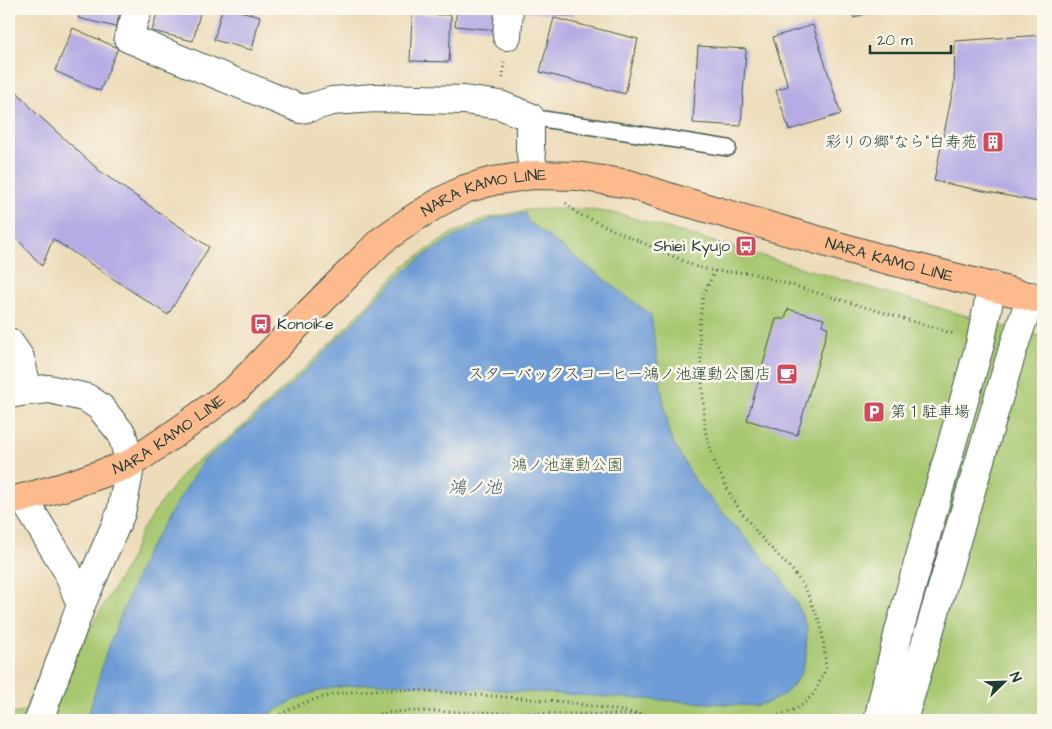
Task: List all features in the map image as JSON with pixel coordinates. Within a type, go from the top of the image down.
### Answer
[{"type":"main road","name":"NARA KAMO LINE","points":[[16,500],[63,487],[130,464],[236,388],[382,241],[431,207],[465,189],[493,181],[534,175],[577,176],[629,184],[876,257],[1037,298]]},
{"type":"street","points":[[138,9],[128,38],[301,109],[332,101],[376,98],[464,100],[500,105],[530,117],[530,148],[534,175]]},
{"type":"street","points":[[507,36],[509,9]]},
{"type":"street","points":[[878,720],[899,631],[980,344],[992,286]]},
{"type":"street","points":[[903,720],[1009,361],[1037,298]]},
{"type":"street","points":[[9,342],[20,358],[19,393],[49,389],[87,398],[100,407],[122,434],[130,464],[120,513],[81,605],[39,720]]},
{"type":"street","points":[[16,500],[67,570],[81,605]]},
{"type":"lane","points":[[530,117],[728,148]]},
{"type":"path","points":[[500,105],[507,36]]},
{"type":"path","points":[[564,200],[578,214],[688,264],[715,271],[751,273],[960,335]]},
{"type":"path","points":[[715,271],[703,294],[698,328],[705,430],[713,459],[739,509],[758,534],[793,571],[806,590],[821,625],[824,648],[826,668],[815,692],[796,709],[766,720]]},
{"type":"path","points":[[272,720],[301,705],[321,698],[378,690],[416,690],[566,702],[655,716]]},
{"type":"path","points":[[379,714],[405,711],[655,716],[715,720]]},
{"type":"green space","name":"鴻ノ池運動公園","points":[[584,209],[619,214],[1043,337],[1043,720],[9,720],[9,715],[56,704],[77,650],[128,564],[142,530],[186,469],[242,427],[324,350],[403,267],[449,235],[484,219],[526,210]]},
{"type":"water","name":"鴻ノ池","points":[[525,213],[528,221],[651,315],[670,437],[696,482],[781,578],[796,602],[807,627],[806,658],[800,675],[791,688],[783,695],[769,702],[755,706],[385,683],[318,691],[293,701],[261,720],[87,720],[105,656],[145,555],[202,462],[251,422],[313,364],[398,277],[421,258],[450,239],[492,219]]},
{"type":"building","points":[[81,9],[121,9],[116,27],[78,18]]},
{"type":"building","points":[[158,9],[201,9],[193,41],[152,31]]},
{"type":"building","points":[[222,9],[231,9],[260,16],[252,50],[214,40]]},
{"type":"building","points":[[457,9],[498,9],[495,30],[455,26]]},
{"type":"building","points":[[527,9],[575,9],[574,16],[527,12]]},
{"type":"building","points":[[850,9],[877,9],[854,18]]},
{"type":"building","points":[[412,14],[451,15],[449,62],[410,61]]},
{"type":"building","points":[[554,18],[638,39],[625,94],[540,72]]},
{"type":"building","points":[[813,25],[841,114],[789,130],[776,90],[788,86],[773,37]]},
{"type":"building","points":[[73,28],[118,48],[100,91],[55,71]]},
{"type":"building","name":"彩りの郷”なら”白寿苑","points":[[1043,35],[1043,203],[934,181],[954,85],[955,41]]},
{"type":"building","points":[[698,46],[746,49],[741,126],[693,123]]},
{"type":"building","points":[[9,83],[36,113],[101,172],[209,247],[168,315],[53,239],[42,266],[9,230]]},
{"type":"building","name":"スターバックスコーヒー鴻ノ池運動公園店","points":[[788,309],[824,319],[822,325],[828,328],[797,435],[747,420],[776,319],[785,319]]},
{"type":"place","name":"彩りの郷”なら”白寿苑","points":[[993,142]]},
{"type":"place","name":"Shiei Kyujo","points":[[746,246]]},
{"type":"place","name":"Konoike","points":[[261,324]]},
{"type":"place","name":"スターバックスコーヒー鴻ノ池運動公園店","points":[[787,374]]},
{"type":"place","name":"第１駐車場","points":[[874,412]]}]
